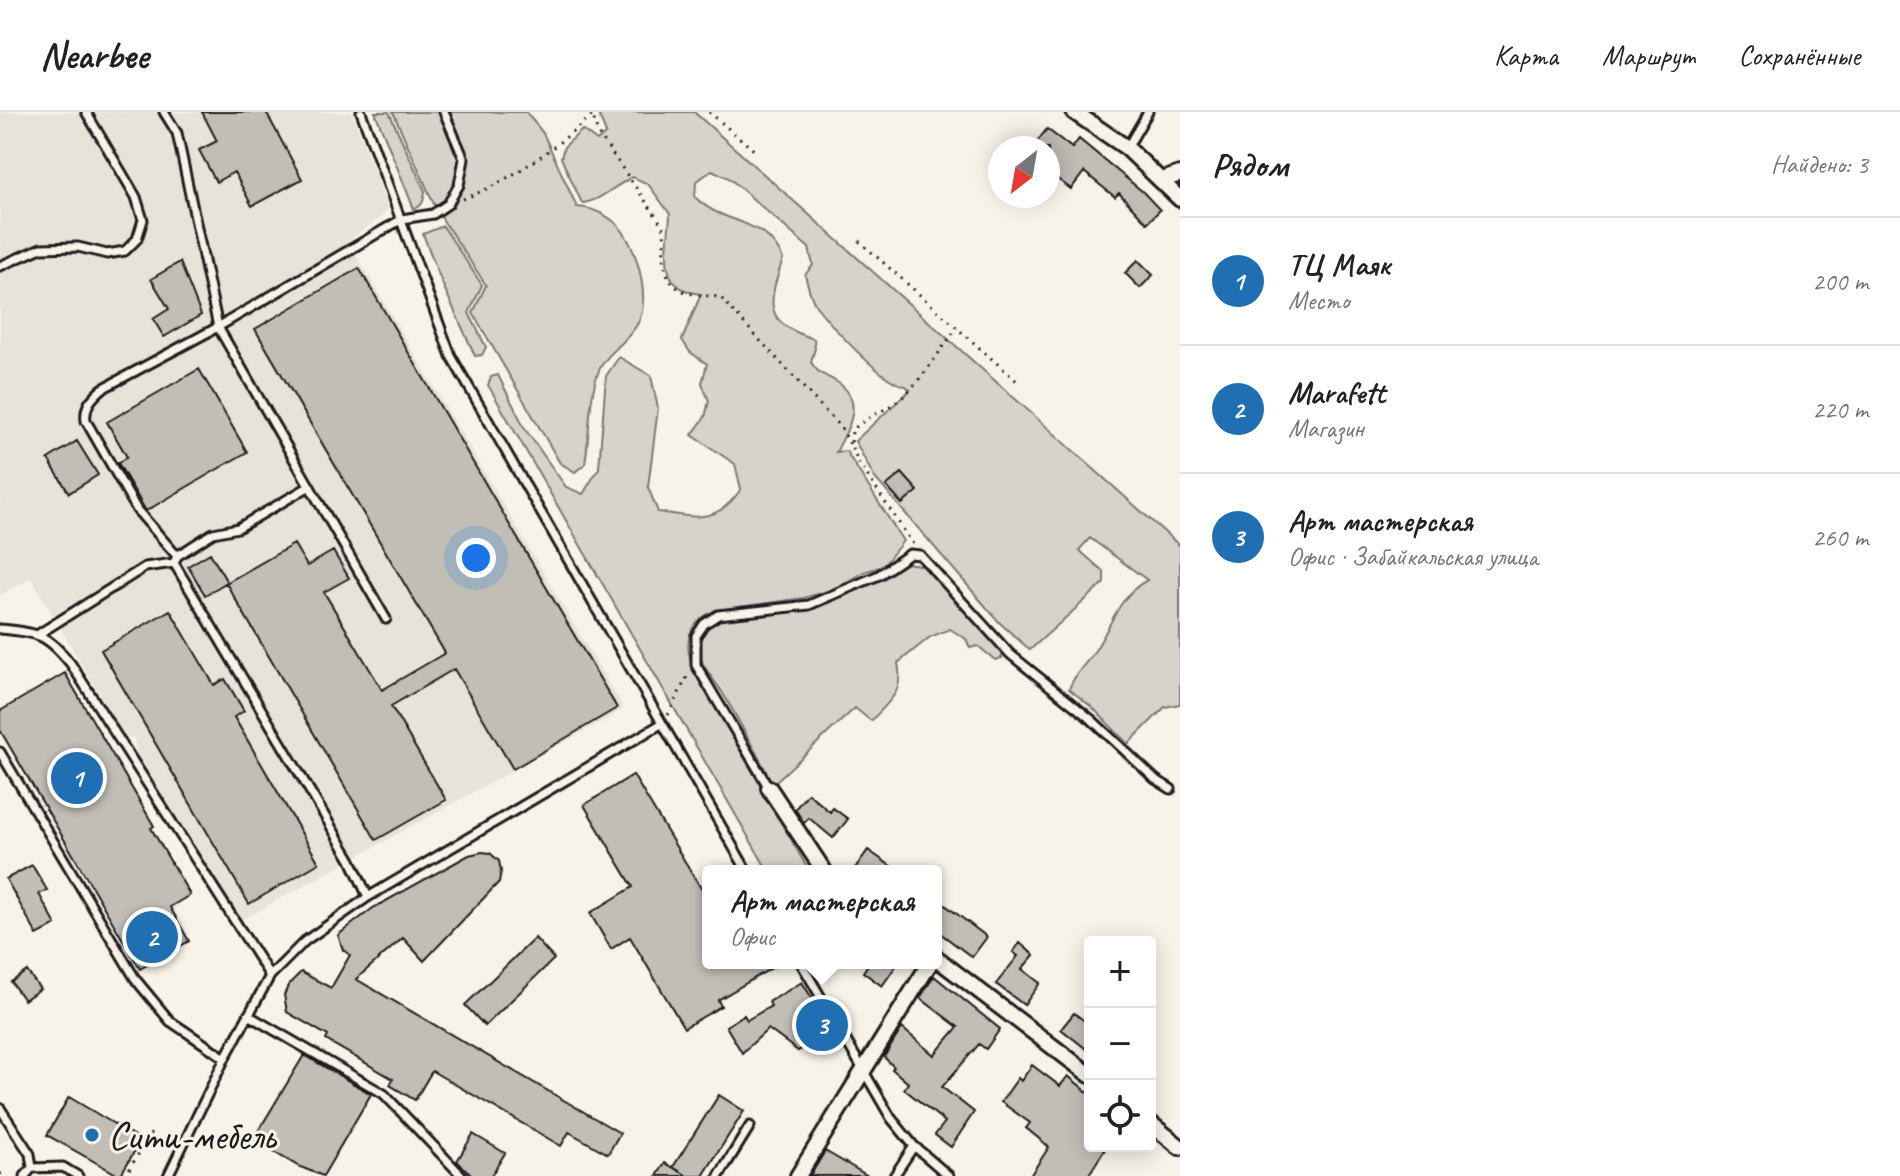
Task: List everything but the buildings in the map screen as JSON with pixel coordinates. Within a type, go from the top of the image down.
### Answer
[{"type":"street","points":[[1074,112],[1127,148],[1180,199]]},
{"type":"street","points":[[1162,180],[1180,174]]},
{"type":"street","points":[[769,788],[820,865]]},
{"type":"street","points":[[942,963],[1084,1070]]},
{"type":"street","points":[[798,1176],[926,969]]},
{"type":"street","points":[[1156,1128],[1180,1147]]},
{"type":"lane","points":[[0,266],[41,248],[78,247],[107,254],[125,251],[137,239],[143,220],[136,197],[86,112]]},
{"type":"lane","points":[[164,112],[177,133],[218,327],[386,619]]},
{"type":"lane","points":[[361,112],[451,356],[743,865]]},
{"type":"lane","points":[[368,897],[351,860],[175,560],[137,510],[86,421],[85,412],[89,401],[102,389],[218,327],[402,219],[433,214],[448,204],[459,185],[464,159],[444,112]]},
{"type":"lane","points":[[1127,148],[1148,112]]},
{"type":"lane","points":[[37,635],[145,567],[175,560],[213,533],[238,528],[310,486]]},
{"type":"lane","points":[[769,788],[696,665],[696,636],[704,624],[718,615],[765,607],[809,605],[879,575],[910,554],[920,555],[1010,654],[1092,720],[1155,779],[1171,789]]},
{"type":"lane","points":[[0,629],[37,635],[53,643],[71,664],[270,976]]},
{"type":"lane","points":[[168,1176],[225,1058],[270,976],[305,941],[368,897],[661,724]]},
{"type":"lane","points":[[0,752],[136,980],[170,1021],[225,1058]]},
{"type":"lane","points":[[805,969],[891,1118],[914,1146],[949,1176]]},
{"type":"lane","points":[[248,1015],[384,1094],[462,1176]]},
{"type":"lane","points":[[0,1108],[30,1154],[32,1168]]},
{"type":"lane","points":[[719,1176],[750,1126]]},
{"type":"lane","points":[[894,1176],[914,1146]]},
{"type":"lane","points":[[25,1176],[32,1168],[63,1167],[78,1176]]},
{"type":"path","points":[[448,204],[482,192],[520,170],[570,135],[596,112]]},
{"type":"path","points":[[596,112],[594,122],[599,135],[663,226],[667,275],[674,285],[687,294],[720,297],[841,428],[920,555]]},
{"type":"path","points":[[709,112],[755,151]]},
{"type":"path","points":[[859,241],[1019,383]]},
{"type":"path","points":[[851,446],[852,431],[862,420],[881,412],[902,397],[957,328]]},
{"type":"path","points":[[661,724],[696,665]]},
{"type":"path","points":[[125,1176],[152,1132]]},
{"type":"shaded area","points":[[0,112],[352,112],[388,209],[381,218],[348,241],[624,709],[240,921],[137,758],[134,737],[124,737],[31,578],[0,595]]},
{"type":"shaded area","points":[[375,112],[389,112],[425,191],[417,208],[414,209]]},
{"type":"shaded area","points":[[393,112],[526,112],[543,133],[577,207],[606,216],[627,238],[641,279],[642,312],[635,328],[598,373],[585,464],[575,472],[560,463],[473,313],[486,285],[437,211]]},
{"type":"shaded area","points":[[603,112],[694,112],[1180,546],[1180,704],[1165,707],[1128,744],[1093,708],[1069,689],[1122,603],[1147,580],[1090,538],[1079,550],[1104,572],[1104,583],[1030,650],[1000,623],[874,477],[855,441],[910,390],[871,365],[816,306],[805,275],[813,265],[809,248],[729,178],[712,170],[696,182],[695,197],[718,213],[754,228],[775,245],[783,259],[774,288],[773,310],[785,326],[814,339],[813,366],[837,382],[851,398],[852,416],[836,452],[846,451],[903,541],[883,566],[864,572],[834,589],[804,598],[717,610],[700,620],[691,632],[688,648],[693,667],[806,865],[765,865],[488,385],[491,377],[498,375],[525,429],[566,487],[583,494],[599,468],[606,376],[619,357],[651,376],[658,408],[648,487],[658,512],[705,516],[723,508],[741,489],[735,464],[692,435],[705,417],[709,401],[702,383],[707,364],[690,352],[682,340],[701,294],[686,291],[670,275],[667,253],[670,214],[648,184],[633,177],[582,203],[561,158],[564,147],[582,130],[597,141],[606,133],[599,116]]},
{"type":"shaded area","points":[[443,226],[482,285],[469,313],[486,347],[482,355],[475,356],[423,234]]},
{"type":"shaded area","points":[[907,563],[924,566],[976,620],[1002,652],[1002,658],[995,660],[978,646],[970,648],[966,639],[950,629],[930,637],[898,663],[897,689],[871,721],[855,708],[773,784],[702,660],[699,642],[703,631],[722,618],[765,616],[779,610],[821,605]]},
{"type":"place","name":"ТЦ Маяк","points":[[77,778]]},
{"type":"place","name":"Marafett","points":[[152,937]]},
{"type":"place","name":"Арт мастерская","points":[[822,1025]]},
{"type":"place","name":"Сити-мебель","points":[[92,1135]]}]
